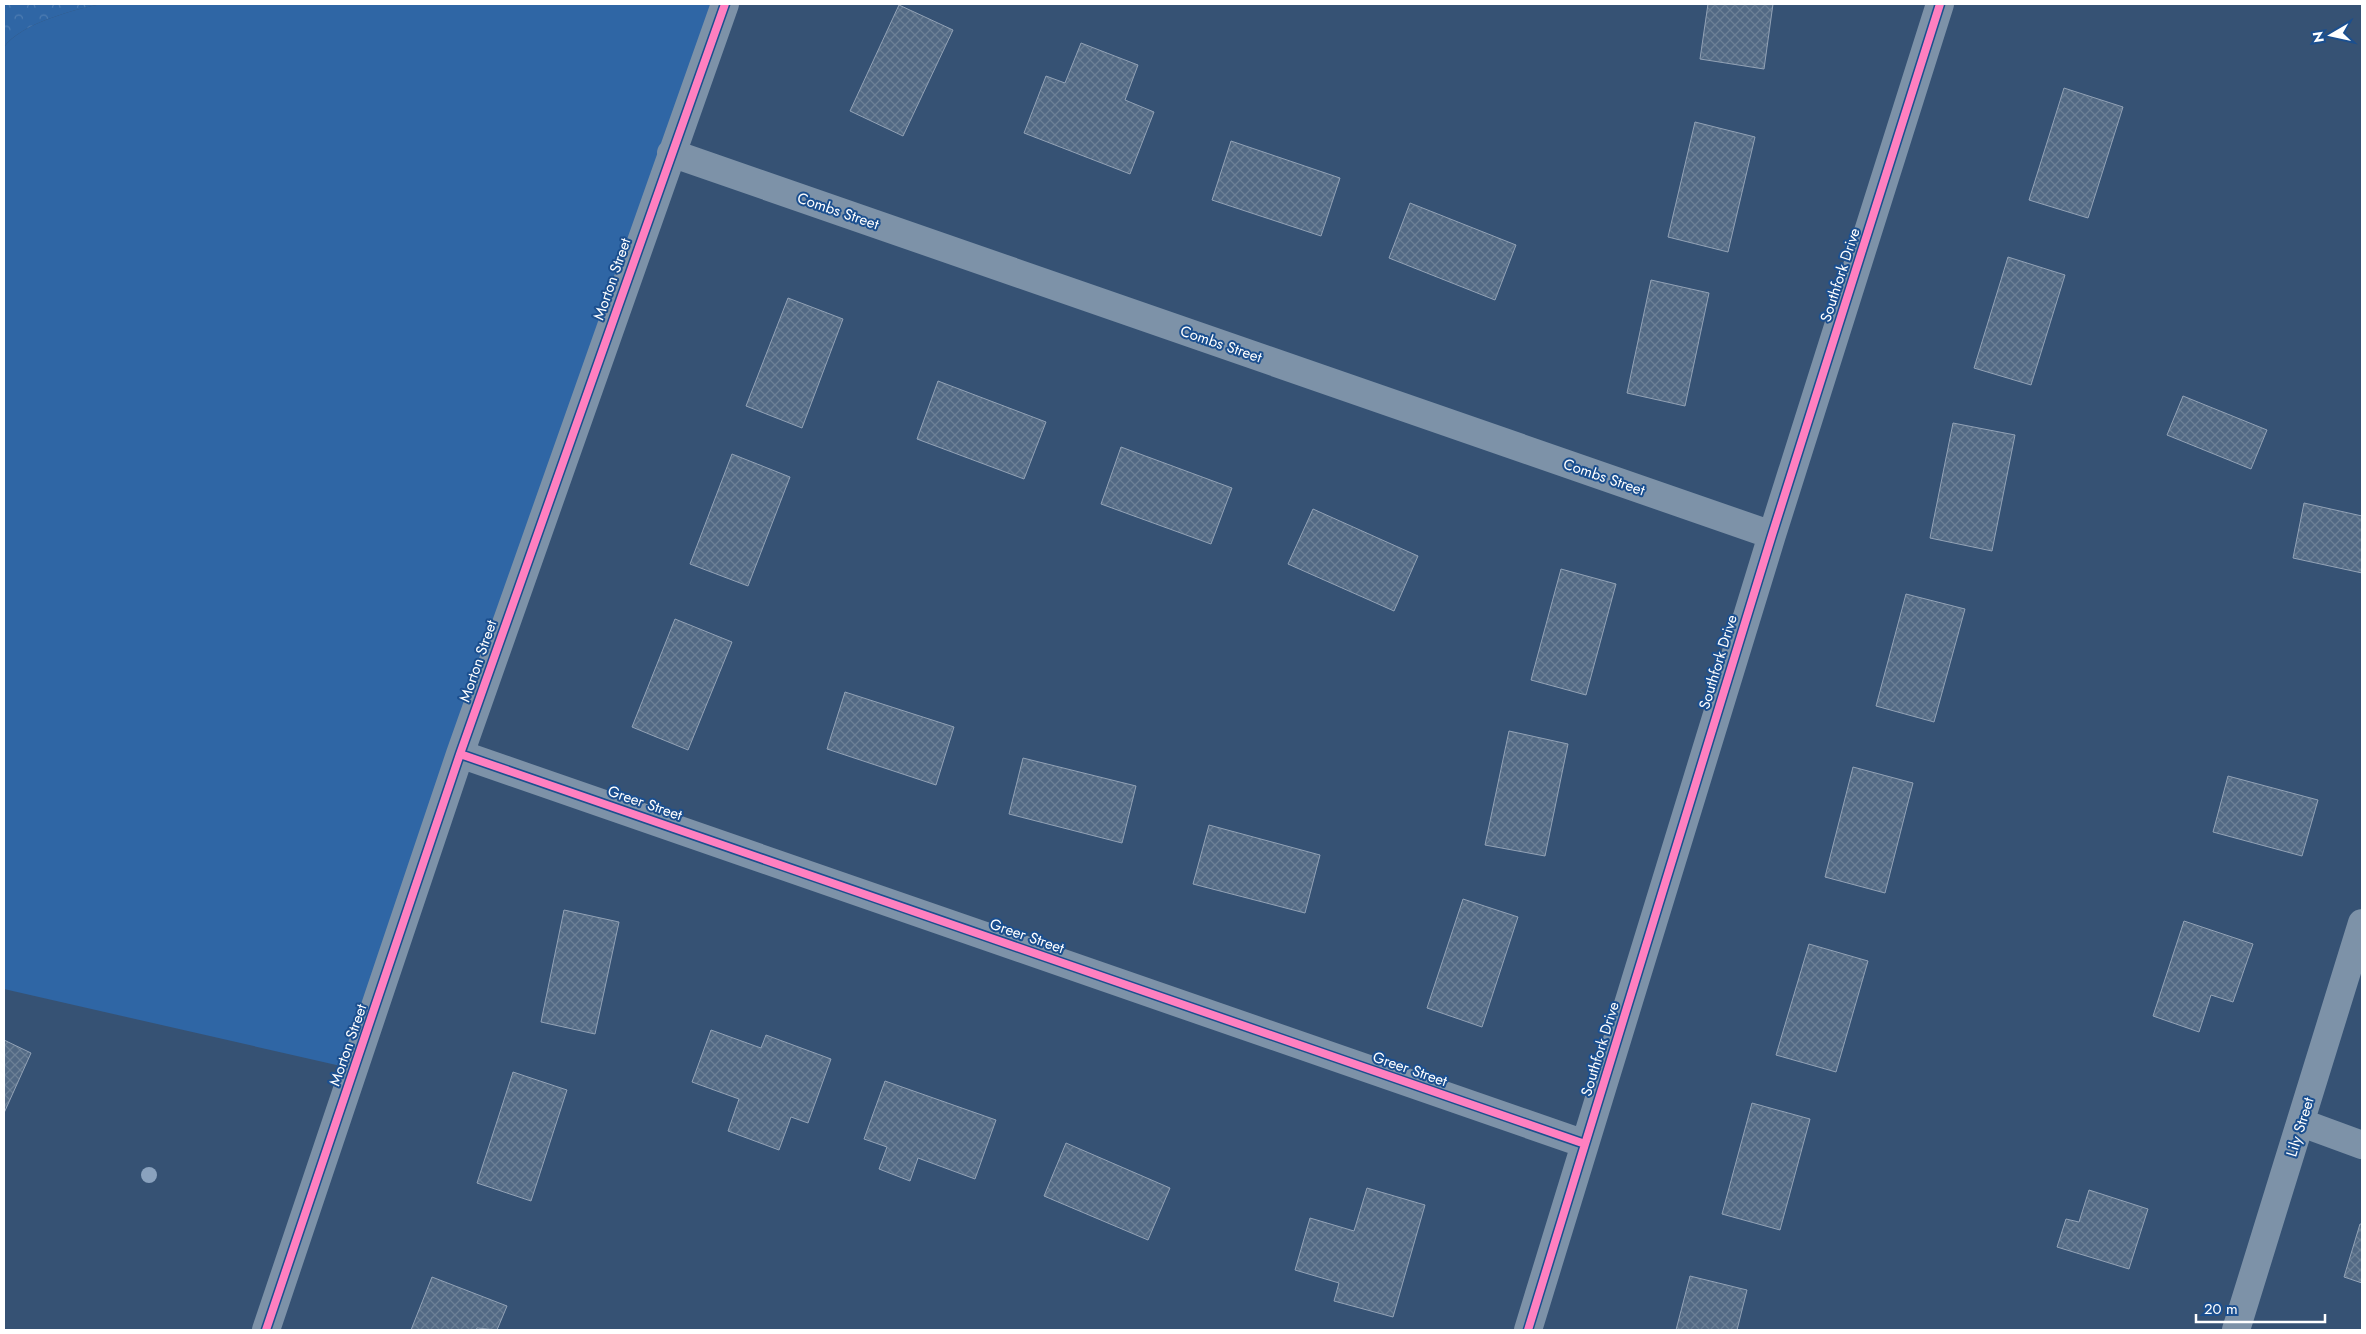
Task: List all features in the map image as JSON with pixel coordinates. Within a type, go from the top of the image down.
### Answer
[{"type":"street","name":"Morton Street","points":[[266,1330],[460,754],[670,153],[725,4]]},
{"type":"street","name":"Southfork Drive","points":[[1528,1330],[1772,535],[1940,4]]},
{"type":"street","name":"Combs Street","points":[[670,153],[1772,535]]},
{"type":"street","name":"Greer Street","points":[[460,754],[1585,1144]]},
{"type":"street","name":"Lily Street","points":[[2236,1330],[2302,1123],[2362,923]]},
{"type":"street","points":[[2302,1123],[2362,1145]]},
{"type":"green space","points":[[4,4],[102,4],[63,14],[35,25],[22,31],[4,47]]},
{"type":"green space","points":[[102,4],[725,4],[354,1069],[4,989],[4,47],[22,31],[35,25],[63,14]]},
{"type":"building","points":[[1708,4],[1773,4],[1764,69],[1700,59]]},
{"type":"building","points":[[899,5],[953,30],[903,136],[850,111]]},
{"type":"building","points":[[1081,43],[1138,65],[1125,100],[1154,112],[1130,174],[1024,133],[1046,76],[1065,83]]},
{"type":"building","points":[[2064,88],[2123,107],[2088,218],[2029,200]]},
{"type":"building","points":[[1695,122],[1755,137],[1728,252],[1668,237]]},
{"type":"building","points":[[1231,141],[1340,178],[1321,236],[1212,200]]},
{"type":"building","points":[[1410,203],[1516,245],[1495,300],[1389,258]]},
{"type":"building","points":[[2008,257],[2065,275],[2031,385],[1974,368]]},
{"type":"building","points":[[1651,280],[1709,293],[1685,406],[1627,393]]},
{"type":"building","points":[[788,298],[843,319],[802,428],[746,406]]},
{"type":"building","points":[[938,381],[1046,422],[1024,479],[917,439]]},
{"type":"building","points":[[2183,396],[2267,430],[2251,469],[2167,435]]},
{"type":"building","points":[[1953,423],[2015,435],[1992,551],[1930,538]]},
{"type":"building","points":[[1121,447],[1232,488],[1211,544],[1101,504]]},
{"type":"building","points":[[732,454],[790,477],[748,586],[690,564]]},
{"type":"building","points":[[2304,503],[2362,516],[2362,573],[2293,558]]},
{"type":"building","points":[[1313,509],[1418,556],[1394,611],[1288,564]]},
{"type":"building","points":[[1561,569],[1616,584],[1586,695],[1531,680]]},
{"type":"building","points":[[1906,594],[1965,609],[1934,722],[1876,706]]},
{"type":"building","points":[[675,619],[732,642],[688,750],[632,727]]},
{"type":"building","points":[[845,692],[954,727],[936,785],[827,749]]},
{"type":"building","points":[[1509,731],[1568,744],[1545,856],[1485,845]]},
{"type":"building","points":[[1023,758],[1136,786],[1122,843],[1009,814]]},
{"type":"building","points":[[1853,767],[1913,783],[1885,893],[1825,877]]},
{"type":"building","points":[[2228,776],[2318,800],[2302,856],[2213,832]]},
{"type":"building","points":[[1209,825],[1320,855],[1305,913],[1193,884]]},
{"type":"building","points":[[1463,899],[1518,917],[1482,1027],[1427,1008]]},
{"type":"building","points":[[564,910],[619,922],[595,1034],[541,1022]]},
{"type":"building","points":[[2184,921],[2253,944],[2233,1002],[2211,995],[2199,1032],[2153,1016]]},
{"type":"building","points":[[1809,944],[1868,961],[1836,1072],[1776,1055]]},
{"type":"building","points":[[711,1030],[761,1048],[766,1035],[831,1059],[808,1123],[791,1117],[779,1150],[728,1131],[739,1099],[692,1082]]},
{"type":"building","points":[[4,1040],[31,1053],[4,1113]]},
{"type":"building","points":[[513,1072],[567,1090],[531,1201],[477,1183]]},
{"type":"building","points":[[885,1081],[996,1120],[975,1179],[918,1158],[910,1181],[879,1169],[887,1147],[864,1139]]},
{"type":"building","points":[[1752,1103],[1810,1119],[1780,1230],[1722,1214]]},
{"type":"building","points":[[1066,1143],[1170,1188],[1148,1240],[1044,1196]]},
{"type":"building","points":[[1367,1188],[1425,1205],[1393,1317],[1334,1301],[1339,1283],[1295,1270],[1310,1218],[1354,1231]]},
{"type":"building","points":[[2089,1190],[2148,1209],[2129,1269],[2057,1247],[2066,1219],[2079,1222]]},
{"type":"building","points":[[2360,1224],[2362,1224],[2362,1283],[2344,1277]]},
{"type":"building","points":[[1690,1276],[1747,1290],[1737,1330],[1676,1330]]},
{"type":"building","points":[[432,1277],[507,1306],[497,1330],[477,1328],[476,1330],[411,1330]]},
{"type":"cycle path","points":[[266,1330],[460,754],[725,4]]},
{"type":"cycle path","points":[[1528,1330],[1772,535],[1940,4]]},
{"type":"cycle path","points":[[460,754],[1585,1144]]}]
